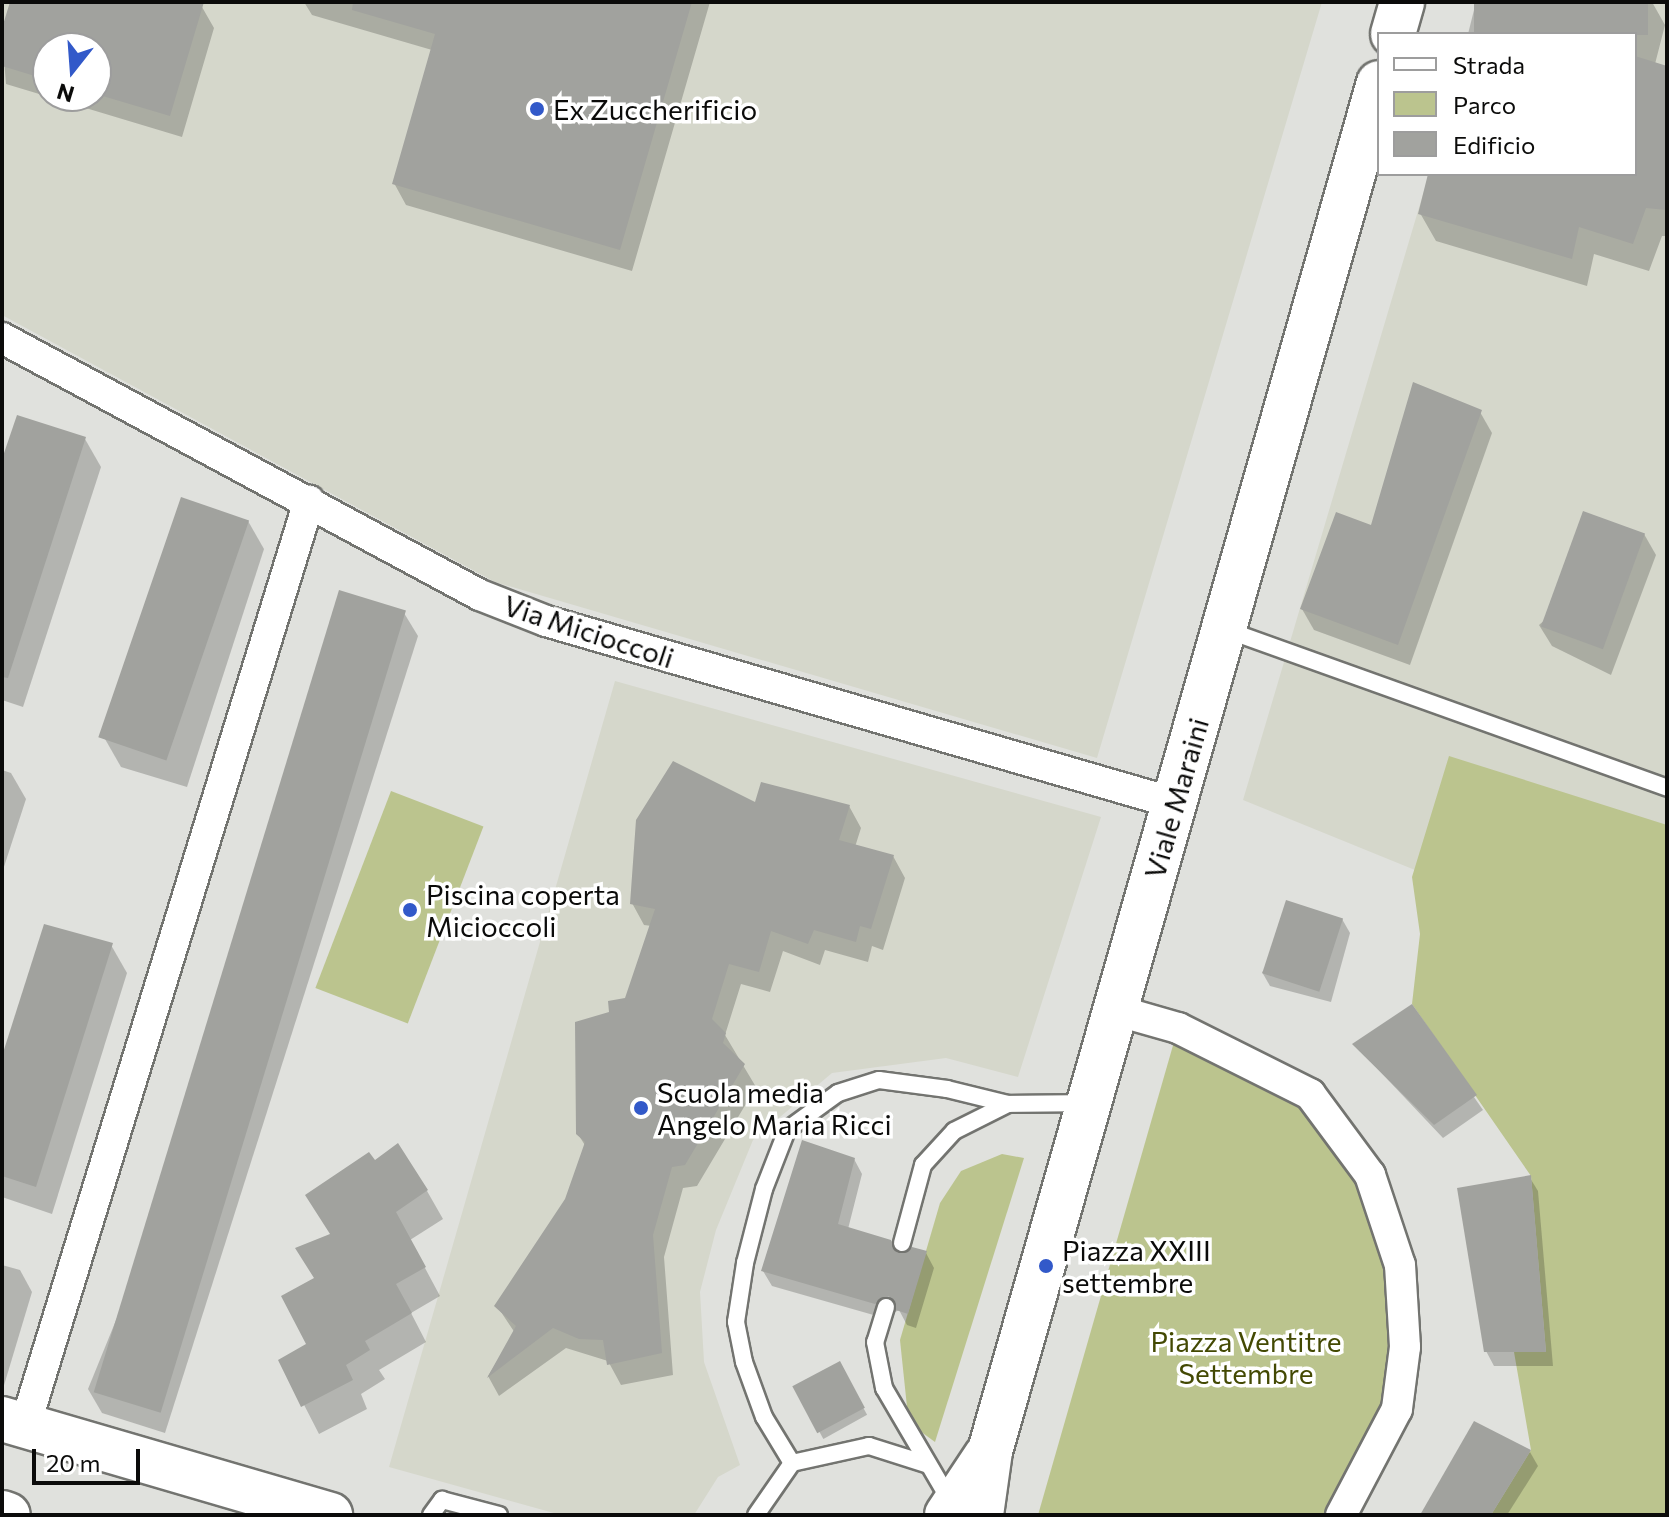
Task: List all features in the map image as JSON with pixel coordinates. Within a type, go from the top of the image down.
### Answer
[{"type":"main road","points":[[1394,32],[1402,2]]},
{"type":"main road","name":"Viale Maraini","points":[[952,1512],[990,1451],[1377,90]]},
{"type":"main road","points":[[13,1422],[330,1515]]},
{"type":"main road","points":[[2,1513],[8,1515]]},
{"type":"street","name":"Via Micioccoli","points":[[2,338],[480,595],[546,621],[1174,803]]},
{"type":"street","points":[[13,1422],[309,501]]},
{"type":"street","points":[[1115,1010],[1178,1028],[1310,1094],[1370,1175],[1400,1265],[1405,1347],[1397,1409],[1341,1515]]},
{"type":"lane","points":[[1224,629],[1667,788]]},
{"type":"lane","points":[[792,1463],[764,1417],[736,1322],[764,1189],[787,1130],[838,1093],[879,1080],[947,1089],[1008,1104],[1089,1103]]},
{"type":"lane","points":[[902,1243],[923,1165],[954,1131],[1008,1104]]},
{"type":"lane","points":[[886,1307],[875,1342],[884,1388],[952,1512]]},
{"type":"lane","points":[[756,1515],[792,1463],[869,1446],[926,1464]]},
{"type":"lane","points":[[431,1515],[442,1500],[499,1515]]},
{"type":"shaded area","name":"Ex Zuccherificio","points":[[2,2],[1322,2],[1097,758],[495,582],[2,315]]},
{"type":"shaded area","points":[[1481,2],[1667,2],[1667,1515],[1629,1210],[1442,881],[1243,800],[1428,176],[1637,176],[1637,32]]},
{"type":"shaded area","name":"Scuola media Angelo Maria Ricci","points":[[615,681],[1101,817],[1018,1077],[946,1058],[832,1073],[753,1140],[716,1230],[700,1292],[704,1362],[740,1465],[718,1477],[694,1515],[561,1515],[389,1467]]},
{"type":"green space","points":[[1449,756],[1667,825],[1667,1515],[1491,1515],[1531,1450],[1514,1352],[1546,1352],[1531,1176],[1412,1004],[1420,934],[1412,877]]},
{"type":"green space","name":"Piscina coperta Micioccoli","points":[[391,791],[483,826],[408,1023],[315,988]]},
{"type":"green space","name":"Piazza Ventitre Settembre","points":[[1178,1028],[1310,1094],[1370,1175],[1405,1347],[1341,1515],[1038,1515]]},
{"type":"green space","points":[[1002,1154],[1024,1158],[935,1442],[920,1431],[907,1407],[900,1340],[940,1203],[961,1171]]},
{"type":"building","points":[[10,2],[204,2],[170,116],[112,99],[112,32],[32,32],[32,75],[2,66],[2,28]]},
{"type":"building","name":"Ex Zuccherificio","points":[[353,2],[692,2],[620,250],[392,184],[435,34],[352,10]]},
{"type":"building","points":[[1474,2],[1648,2],[1648,35],[1637,35],[1637,32],[1474,32]]},
{"type":"building","points":[[1637,57],[1667,66],[1667,210],[1646,208],[1633,244],[1579,227],[1572,259],[1418,214],[1428,176],[1637,176]]},
{"type":"building","points":[[1413,382],[1482,410],[1398,645],[1300,609],[1336,512],[1371,525]]},
{"type":"building","points":[[17,415],[86,437],[8,678],[2,677],[2,459]]},
{"type":"building","points":[[181,497],[249,520],[166,761],[98,737]]},
{"type":"building","points":[[1583,511],[1645,534],[1603,649],[1541,627]]},
{"type":"building","points":[[339,590],[406,610],[161,1413],[94,1392]]},
{"type":"building","points":[[673,761],[755,802],[761,782],[850,805],[839,840],[894,855],[871,929],[860,926],[856,942],[814,930],[808,944],[771,931],[759,972],[729,964],[712,1019],[726,1033],[723,1043],[745,1064],[685,1165],[672,1167],[653,1235],[662,1353],[607,1365],[603,1340],[579,1339],[553,1328],[487,1378],[516,1326],[494,1306],[565,1199],[585,1142],[576,1134],[575,1022],[609,1012],[608,1001],[625,998],[655,909],[630,904],[636,820]]},
{"type":"building","points":[[1286,900],[1343,919],[1319,992],[1262,973]]},
{"type":"building","points":[[44,924],[113,943],[36,1187],[2,1176],[2,1056]]},
{"type":"building","points":[[1412,1004],[1477,1095],[1434,1125],[1352,1044]]},
{"type":"building","points":[[802,1140],[855,1158],[838,1224],[891,1240],[898,1253],[912,1247],[927,1251],[908,1314],[896,1310],[889,1296],[875,1304],[761,1271]]},
{"type":"building","points":[[398,1143],[428,1190],[396,1212],[426,1267],[396,1284],[412,1313],[365,1341],[370,1350],[346,1365],[353,1380],[301,1407],[278,1360],[306,1344],[281,1296],[314,1278],[295,1248],[330,1234],[305,1195],[369,1152],[375,1160]]},
{"type":"building","points":[[1531,1175],[1546,1352],[1484,1352],[1457,1188]]},
{"type":"building","points":[[840,1361],[865,1408],[817,1433],[792,1386]]},
{"type":"building","points":[[1474,1421],[1531,1450],[1491,1515],[1420,1515]]},
{"type":"place","name":"Ex Zuccherificio","points":[[537,109]]},
{"type":"place","name":"Piscina coperta Micioccoli","points":[[410,910]]},
{"type":"place","name":"Scuola media Angelo Maria Ricci","points":[[641,1108]]},
{"type":"place","name":"Piazza XXIII settembre","points":[[1046,1266]]}]
